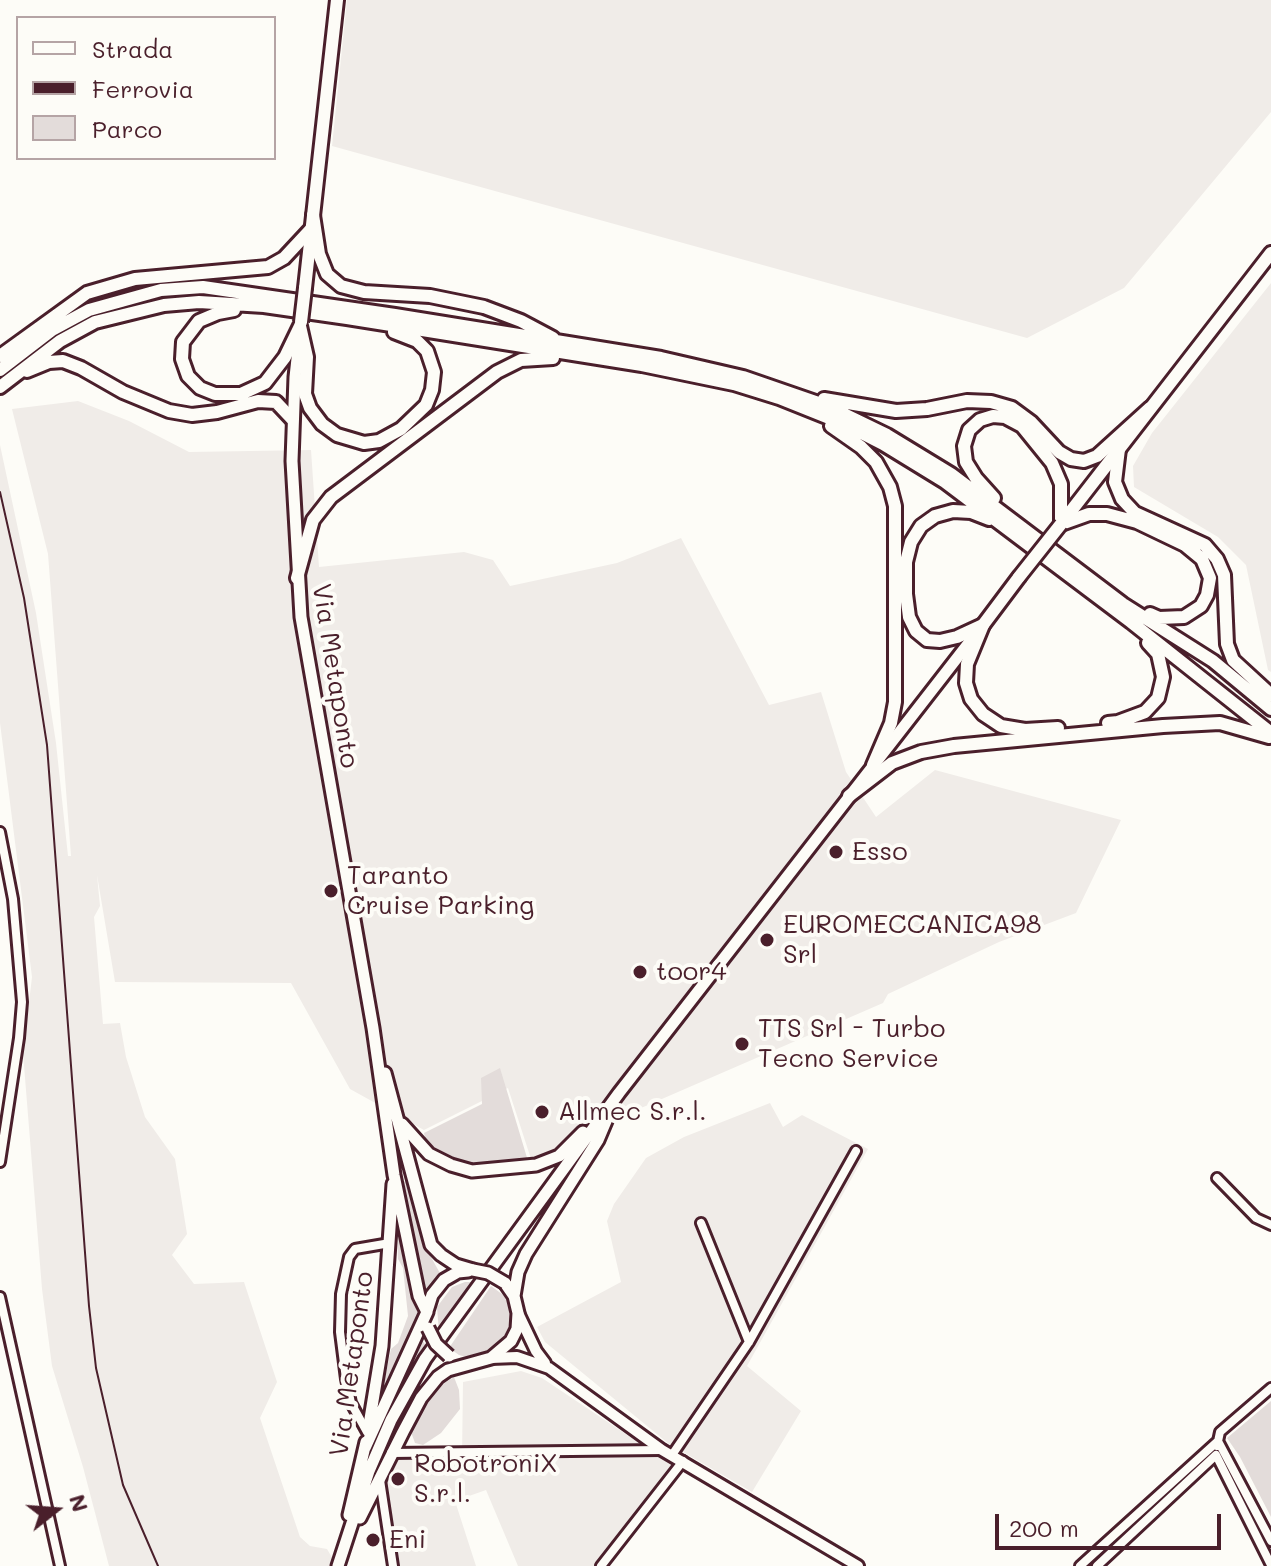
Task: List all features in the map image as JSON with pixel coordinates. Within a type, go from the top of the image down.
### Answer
[{"type":"main road","points":[[264,306],[218,313],[192,327],[183,342],[182,351],[183,367],[193,383],[207,392],[225,396],[259,387],[285,357],[300,324],[337,0]]},
{"type":"main road","points":[[312,222],[327,274],[341,286],[364,292],[430,296],[484,307],[521,321],[563,343]]},
{"type":"main road","points":[[0,356],[87,293],[135,279],[268,267],[284,258],[312,222]]},
{"type":"main road","points":[[339,1562],[369,1471],[391,1420],[425,1359],[619,1093],[1271,253]]},
{"type":"main road","points":[[0,370],[52,330],[89,310],[161,290],[203,287],[661,358],[743,377],[887,435],[951,474],[1030,538],[1123,604],[1213,661],[1271,709]]},
{"type":"main road","points":[[0,387],[60,341],[95,322],[164,305],[199,302],[264,306],[347,318],[584,356],[852,406],[896,411],[967,401],[991,402],[1012,408],[1031,422],[1059,452],[1071,459],[1084,461],[1097,456],[1150,408]]},
{"type":"main road","points":[[300,324],[307,357],[305,394],[315,416],[343,438],[364,443],[379,441],[401,429],[426,405],[432,390],[433,364],[427,351],[411,338],[363,327],[347,318]]},
{"type":"main road","name":"Via Metaponto","points":[[300,324],[292,419],[292,503],[297,578],[308,664],[373,1028]]},
{"type":"main road","points":[[297,578],[313,520],[340,489],[505,367],[527,358],[584,356]]},
{"type":"main road","points":[[0,387],[32,369],[49,362],[63,361],[123,392],[169,411],[192,415],[258,401],[276,402],[292,419]]},
{"type":"main road","points":[[782,394],[792,409],[834,427],[861,447],[882,470],[893,496],[897,532],[895,702],[891,723],[873,765]]},
{"type":"main road","points":[[1009,522],[966,462],[964,446],[969,430],[980,420],[993,416],[1005,417],[1022,426],[1052,463],[1061,484],[1061,524]]},
{"type":"main road","points":[[1119,449],[1115,482],[1122,499],[1135,513],[1205,545],[1217,559],[1224,575],[1227,644],[1233,660],[1271,695]]},
{"type":"main road","points":[[983,625],[940,641],[927,640],[916,631],[909,617],[906,594],[906,562],[911,542],[921,526],[935,516],[953,511],[971,512],[1009,522]]},
{"type":"main road","points":[[1061,524],[1089,514],[1107,514],[1137,522],[1185,545],[1202,559],[1208,570],[1210,586],[1207,595],[1201,606],[1184,617],[1159,618],[1123,604]]},
{"type":"main road","points":[[1030,538],[1271,735]]},
{"type":"main road","points":[[983,625],[967,664],[966,683],[971,699],[983,714],[1001,726],[1025,730],[1118,722],[1145,712],[1158,698],[1163,677],[1158,654],[1131,622]]},
{"type":"main road","points":[[849,796],[892,763],[921,752],[954,746],[1220,723],[1271,735]]},
{"type":"main road","points":[[339,1562],[421,1398],[448,1370],[501,1353],[517,1329],[518,1313],[514,1296],[505,1283],[488,1273],[456,1265],[431,1245],[373,1028]]},
{"type":"main road","points":[[373,1028],[394,1175],[419,1296],[427,1312],[428,1328],[436,1344],[449,1356],[475,1362]]},
{"type":"main road","points":[[398,1120],[429,1154],[451,1165],[472,1171],[517,1168],[559,1156],[619,1093]]},
{"type":"main road","points":[[514,1296],[518,1272],[526,1254],[598,1140],[619,1093]]},
{"type":"main road","name":"Via Metaponto","points":[[339,1562],[365,1448],[382,1346],[394,1175]]},
{"type":"main road","points":[[365,1448],[432,1295],[444,1280],[458,1272],[473,1270]]},
{"type":"street","points":[[0,832],[13,899],[22,1002],[0,1162]]},
{"type":"street","points":[[667,1452],[749,1342],[856,1151]]},
{"type":"street","points":[[1217,1178],[1256,1218],[1271,1225]]},
{"type":"street","points":[[701,1223],[749,1342]]},
{"type":"street","points":[[367,1432],[351,1403],[346,1379],[340,1332],[341,1294],[349,1257],[355,1249],[390,1243]]},
{"type":"street","points":[[0,1297],[60,1566]]},
{"type":"street","points":[[518,1313],[536,1351],[549,1368]]},
{"type":"street","points":[[491,1358],[517,1357],[549,1368],[667,1452],[858,1566]]},
{"type":"street","points":[[1271,1388],[1220,1432],[1216,1455],[1271,1565]]},
{"type":"street","points":[[403,1432],[408,1446],[418,1453]]},
{"type":"street","points":[[1218,1441],[1271,1541]]},
{"type":"street","points":[[1080,1566],[1218,1441]]},
{"type":"street","points":[[391,1453],[667,1452]]},
{"type":"street","points":[[1097,1566],[1216,1455]]},
{"type":"street","points":[[601,1566],[683,1461]]},
{"type":"street","points":[[380,1477],[393,1566]]},
{"type":"shaded area","points":[[347,0],[1271,0],[1271,112],[1124,288],[1027,338],[332,146]]},
{"type":"shaded area","points":[[1271,283],[1271,672],[1268,670],[1246,565],[1218,537],[1134,487],[1133,466],[1152,433]]},
{"type":"shaded area","points":[[78,401],[129,421],[189,452],[311,450],[319,567],[464,552],[493,560],[510,586],[617,563],[681,538],[769,705],[821,692],[846,772],[876,817],[935,770],[1121,820],[1076,913],[999,942],[888,994],[883,1003],[625,1115],[587,1118],[567,1144],[531,1159],[508,1088],[424,1130],[350,1089],[291,983],[115,982],[97,875],[100,906],[94,917],[103,1024],[120,1023],[126,1057],[145,1117],[175,1159],[187,1234],[172,1255],[194,1284],[244,1282],[277,1382],[260,1418],[300,1537],[310,1546],[327,1549],[337,1566],[109,1566],[52,1366],[42,1289],[23,1053],[32,977],[0,723],[0,445],[36,613],[56,743],[68,856],[71,856],[48,554],[12,409]]},
{"type":"shaded area","points":[[770,1103],[783,1127],[802,1115],[868,1149],[747,1366],[801,1411],[752,1492],[669,1444],[545,1342],[537,1327],[621,1282],[607,1221],[614,1204],[646,1158],[684,1137]]},
{"type":"shaded area","points":[[521,1371],[542,1378],[672,1465],[597,1566],[518,1566],[486,1490],[455,1501],[476,1566],[400,1566],[386,1480],[395,1460],[462,1457],[463,1382]]},
{"type":"green space","points":[[500,1068],[528,1161],[471,1166],[447,1159],[426,1142],[424,1133],[482,1104],[481,1078]]},
{"type":"green space","points":[[408,1181],[427,1250],[441,1275],[424,1294],[400,1182]]},
{"type":"green space","points":[[397,1211],[419,1311],[407,1347],[380,1401],[391,1349],[398,1343],[408,1316],[403,1268],[398,1259]]},
{"type":"green space","points":[[475,1282],[439,1333],[437,1307],[452,1287]]},
{"type":"green space","points":[[491,1286],[506,1297],[511,1307],[511,1334],[491,1354],[474,1359],[459,1355],[449,1348]]},
{"type":"green space","points":[[422,1340],[427,1347],[408,1376],[386,1421],[383,1420]]},
{"type":"green space","points":[[454,1377],[459,1390],[460,1409],[441,1433],[423,1445],[415,1443],[411,1432],[419,1412],[438,1387]]},
{"type":"green space","points":[[1271,1401],[1271,1517],[1227,1438]]},
{"type":"railway","points":[[0,492],[24,598],[47,745],[96,1368],[123,1485],[158,1566]]},
{"type":"place","name":"Esso","points":[[836,852]]},
{"type":"place","name":"Taranto Cruise Parking","points":[[331,891]]},
{"type":"place","name":"EUROMECCANICA98 Srl","points":[[767,940]]},
{"type":"place","name":"toor4","points":[[640,972]]},
{"type":"place","name":"TTS Srl - Turbo Tecno Service","points":[[742,1044]]},
{"type":"place","name":"Allmec S.r.l.","points":[[542,1112]]},
{"type":"place","name":"RobotroniX S.r.l.","points":[[398,1479]]},
{"type":"place","name":"Eni","points":[[373,1540]]}]
